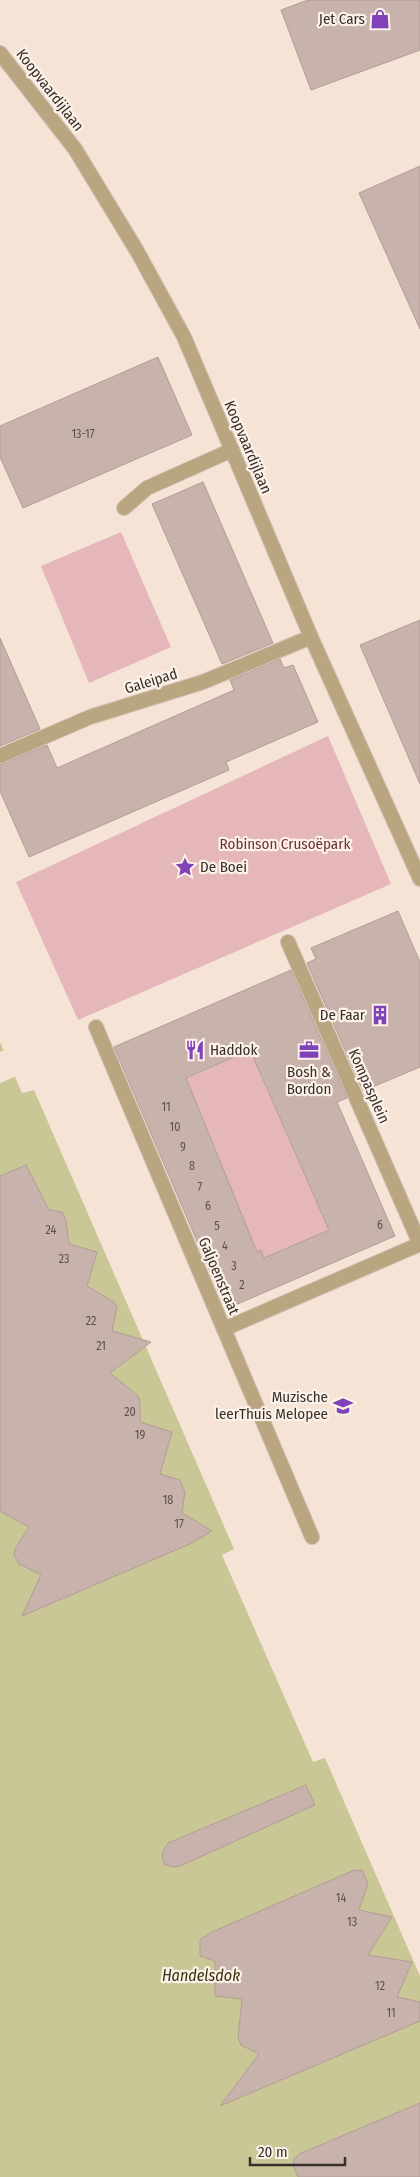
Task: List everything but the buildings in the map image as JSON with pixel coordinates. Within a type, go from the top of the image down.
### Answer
[{"type":"street","name":"Koopvaardijlaan","points":[[0,54],[75,148],[137,251],[184,337],[312,637],[420,879]]},
{"type":"street","points":[[124,508],[147,488],[232,450]]},
{"type":"street","name":"Galeipad","points":[[0,756],[90,717],[203,682],[312,637]]},
{"type":"street","name":"Kompasplein","points":[[224,1329],[420,1244],[288,942]]},
{"type":"street","name":"Galjoenstraat","points":[[96,1027],[312,1537]]},
{"type":"green space","points":[[121,532],[171,647],[89,683],[41,566]]},
{"type":"green space","name":"Robinson Crusoëpark","points":[[328,736],[391,884],[78,1020],[16,882]]},
{"type":"green space","points":[[290,1033],[257,1067],[329,1230],[283,1250],[272,1277],[261,1250],[257,1252],[185,1079]]},
{"type":"water","name":"Handelsdok","points":[[0,1042],[22,1093],[34,1090],[234,1549],[222,1555],[313,1762],[325,1758],[420,1976],[420,2177],[0,2177]]},
{"type":"pier","points":[[6,1049],[17,1076],[0,1083],[0,1052]]},
{"type":"place","name":"Jet Cars","points":[[380,19]]},
{"type":"place","name":"De Boei","points":[[185,867]]},
{"type":"place","name":"De Faar","points":[[380,1015]]},
{"type":"place","name":"Haddok","points":[[195,1050]]},
{"type":"place","name":"Bosh & Bordon","points":[[309,1050]]},
{"type":"place","name":"Muzische leerThuis Melopee","points":[[343,1406]]}]
